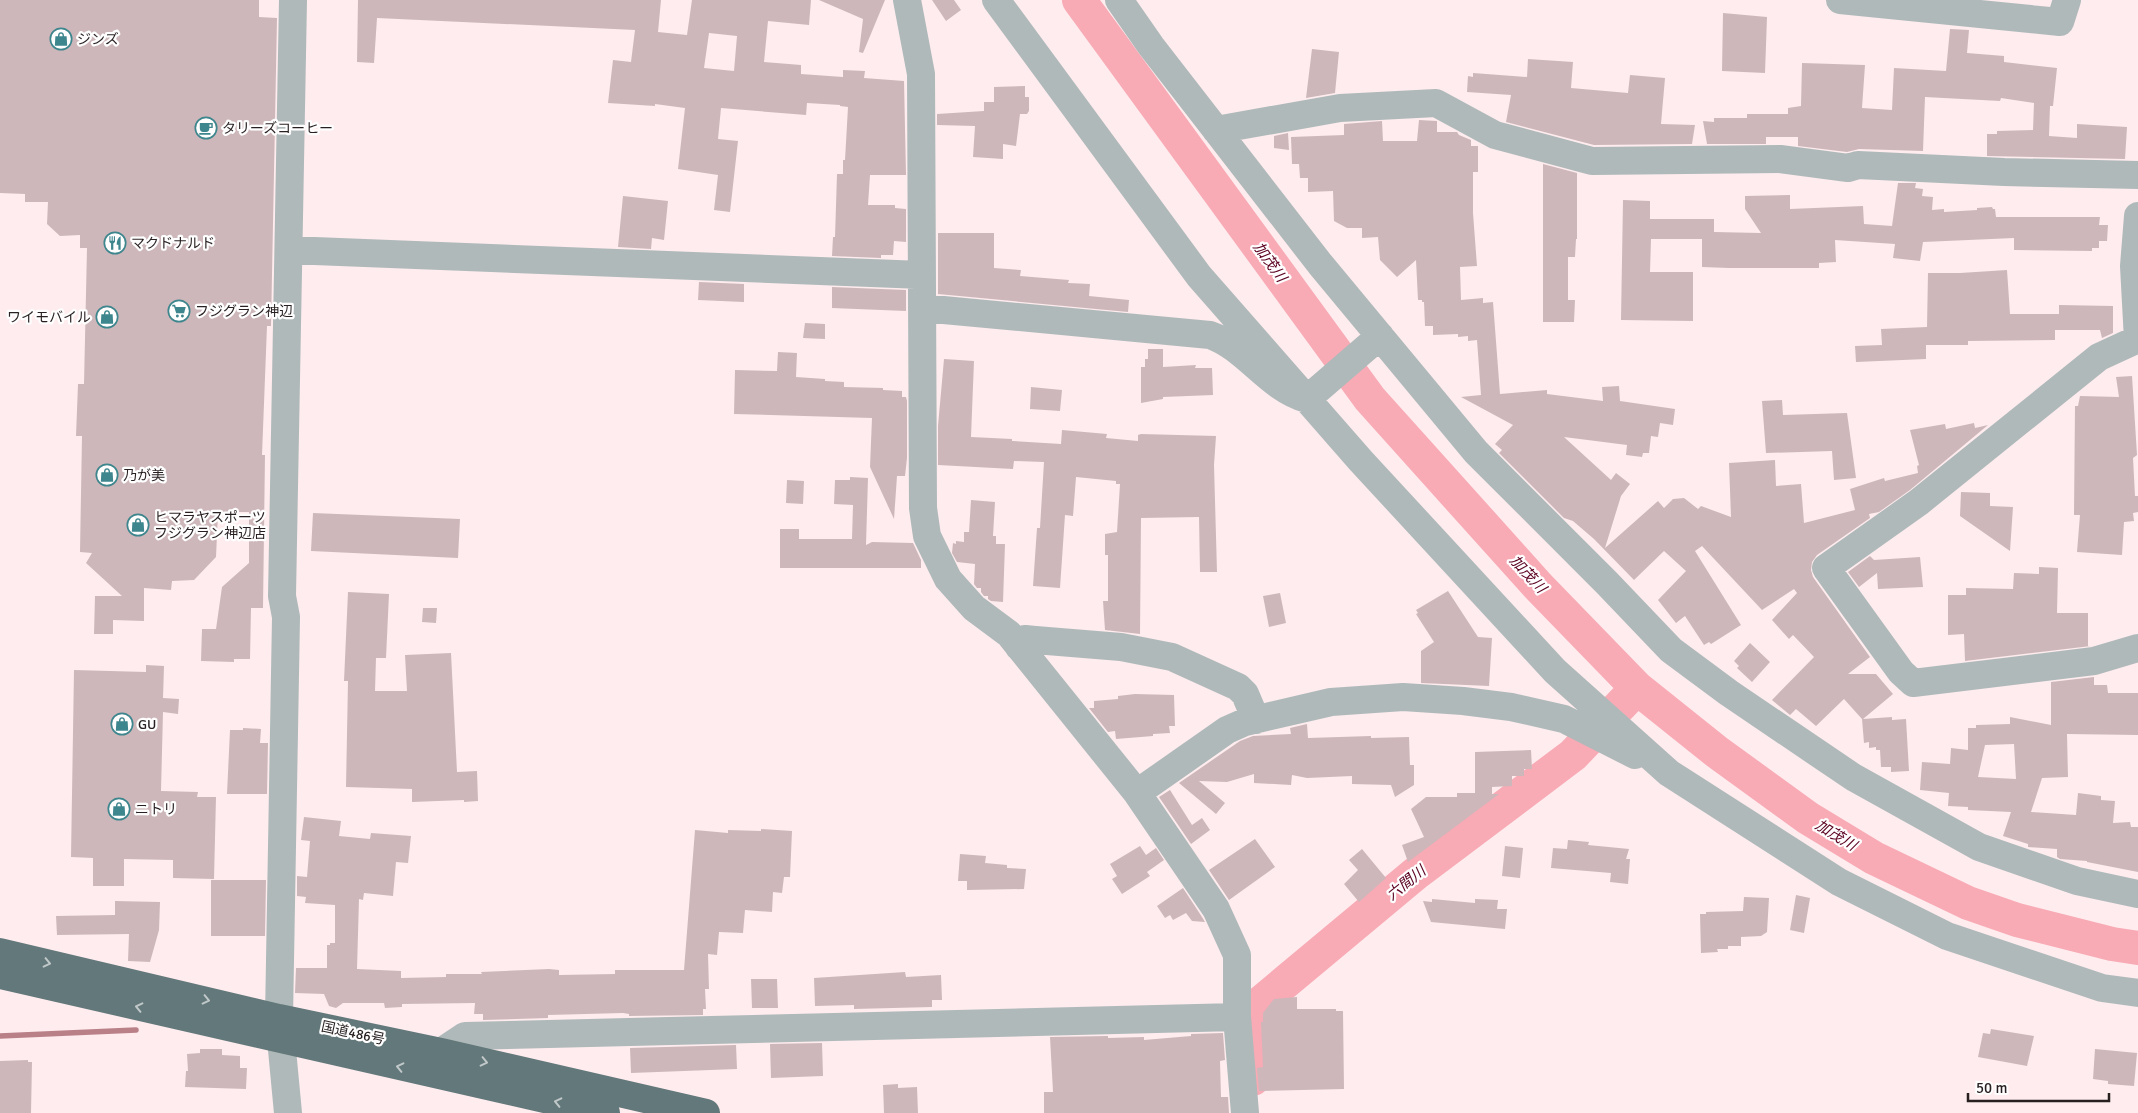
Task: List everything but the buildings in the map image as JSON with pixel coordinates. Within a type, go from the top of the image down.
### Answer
[{"type":"highway","name":"国道486号","points":[[0,952],[280,1029],[440,1052],[615,1106]]},
{"type":"highway","name":"国道486号","points":[[0,975],[280,1029],[615,1106],[706,1113]]},
{"type":"street","points":[[288,1113],[280,1029],[286,617],[282,596],[293,0]]},
{"type":"street","points":[[907,0],[920,74],[923,508],[927,536],[948,579],[974,608],[1009,634],[1137,793],[1216,909],[1237,955],[1237,1017],[1244,1113]]},
{"type":"street","points":[[996,0],[1200,276],[1307,399],[1361,461],[1555,671],[1669,773]]},
{"type":"street","points":[[1119,0],[1151,46],[1320,264],[1476,452],[1678,656],[1853,777],[1979,847],[2076,881],[2138,894]]},
{"type":"street","points":[[1840,0],[2060,22],[2068,0]]},
{"type":"street","points":[[1216,130],[1340,108],[1436,103],[1495,135],[1592,161],[1780,160],[1848,168],[1858,165],[2004,172],[2138,175]]},
{"type":"street","points":[[2138,216],[2134,266],[2138,339],[2099,357],[1919,502],[1826,568],[1902,672],[1913,683],[2094,661],[2138,648]]},
{"type":"street","points":[[289,250],[922,274]]},
{"type":"street","points":[[922,308],[1210,335],[1224,340],[1281,386],[1307,399]]},
{"type":"street","points":[[1307,399],[1380,336]]},
{"type":"street","points":[[1019,647],[1025,639],[1121,646],[1172,657],[1238,687],[1245,694],[1256,720]]},
{"type":"street","points":[[1137,793],[1227,730],[1245,722],[1331,702],[1403,697],[1463,701],[1501,706],[1564,719],[1669,773],[1839,882],[1947,936],[2102,988],[2138,993]]},
{"type":"street","points":[[440,1052],[465,1036],[1237,1017]]},
{"type":"waterway","name":"加茂川","points":[[1079,0],[1370,399],[1538,586],[1637,688],[1717,752],[1808,818],[1874,858],[1968,903],[2017,920],[2112,944],[2138,948]]},
{"type":"waterway","name":"六間川","points":[[1253,1079],[1252,1010],[1415,874],[1573,755],[1637,688]]},
{"type":"waterway","points":[[0,1036],[136,1030]]},
{"type":"place","name":"ジンズ","points":[[61,39]]},
{"type":"place","name":"タリーズコーヒー","points":[[206,128]]},
{"type":"place","name":"マクドナルド","points":[[115,243]]},
{"type":"place","name":"フジグラン神辺","points":[[179,311]]},
{"type":"place","name":"ワイモバイル","points":[[107,317]]},
{"type":"place","name":"乃が美","points":[[107,475]]},
{"type":"place","name":"ヒマラヤスポーツ フジグラン神辺店","points":[[138,525]]},
{"type":"place","name":"GU","points":[[122,724]]},
{"type":"place","name":"ニトリ","points":[[119,809]]}]
